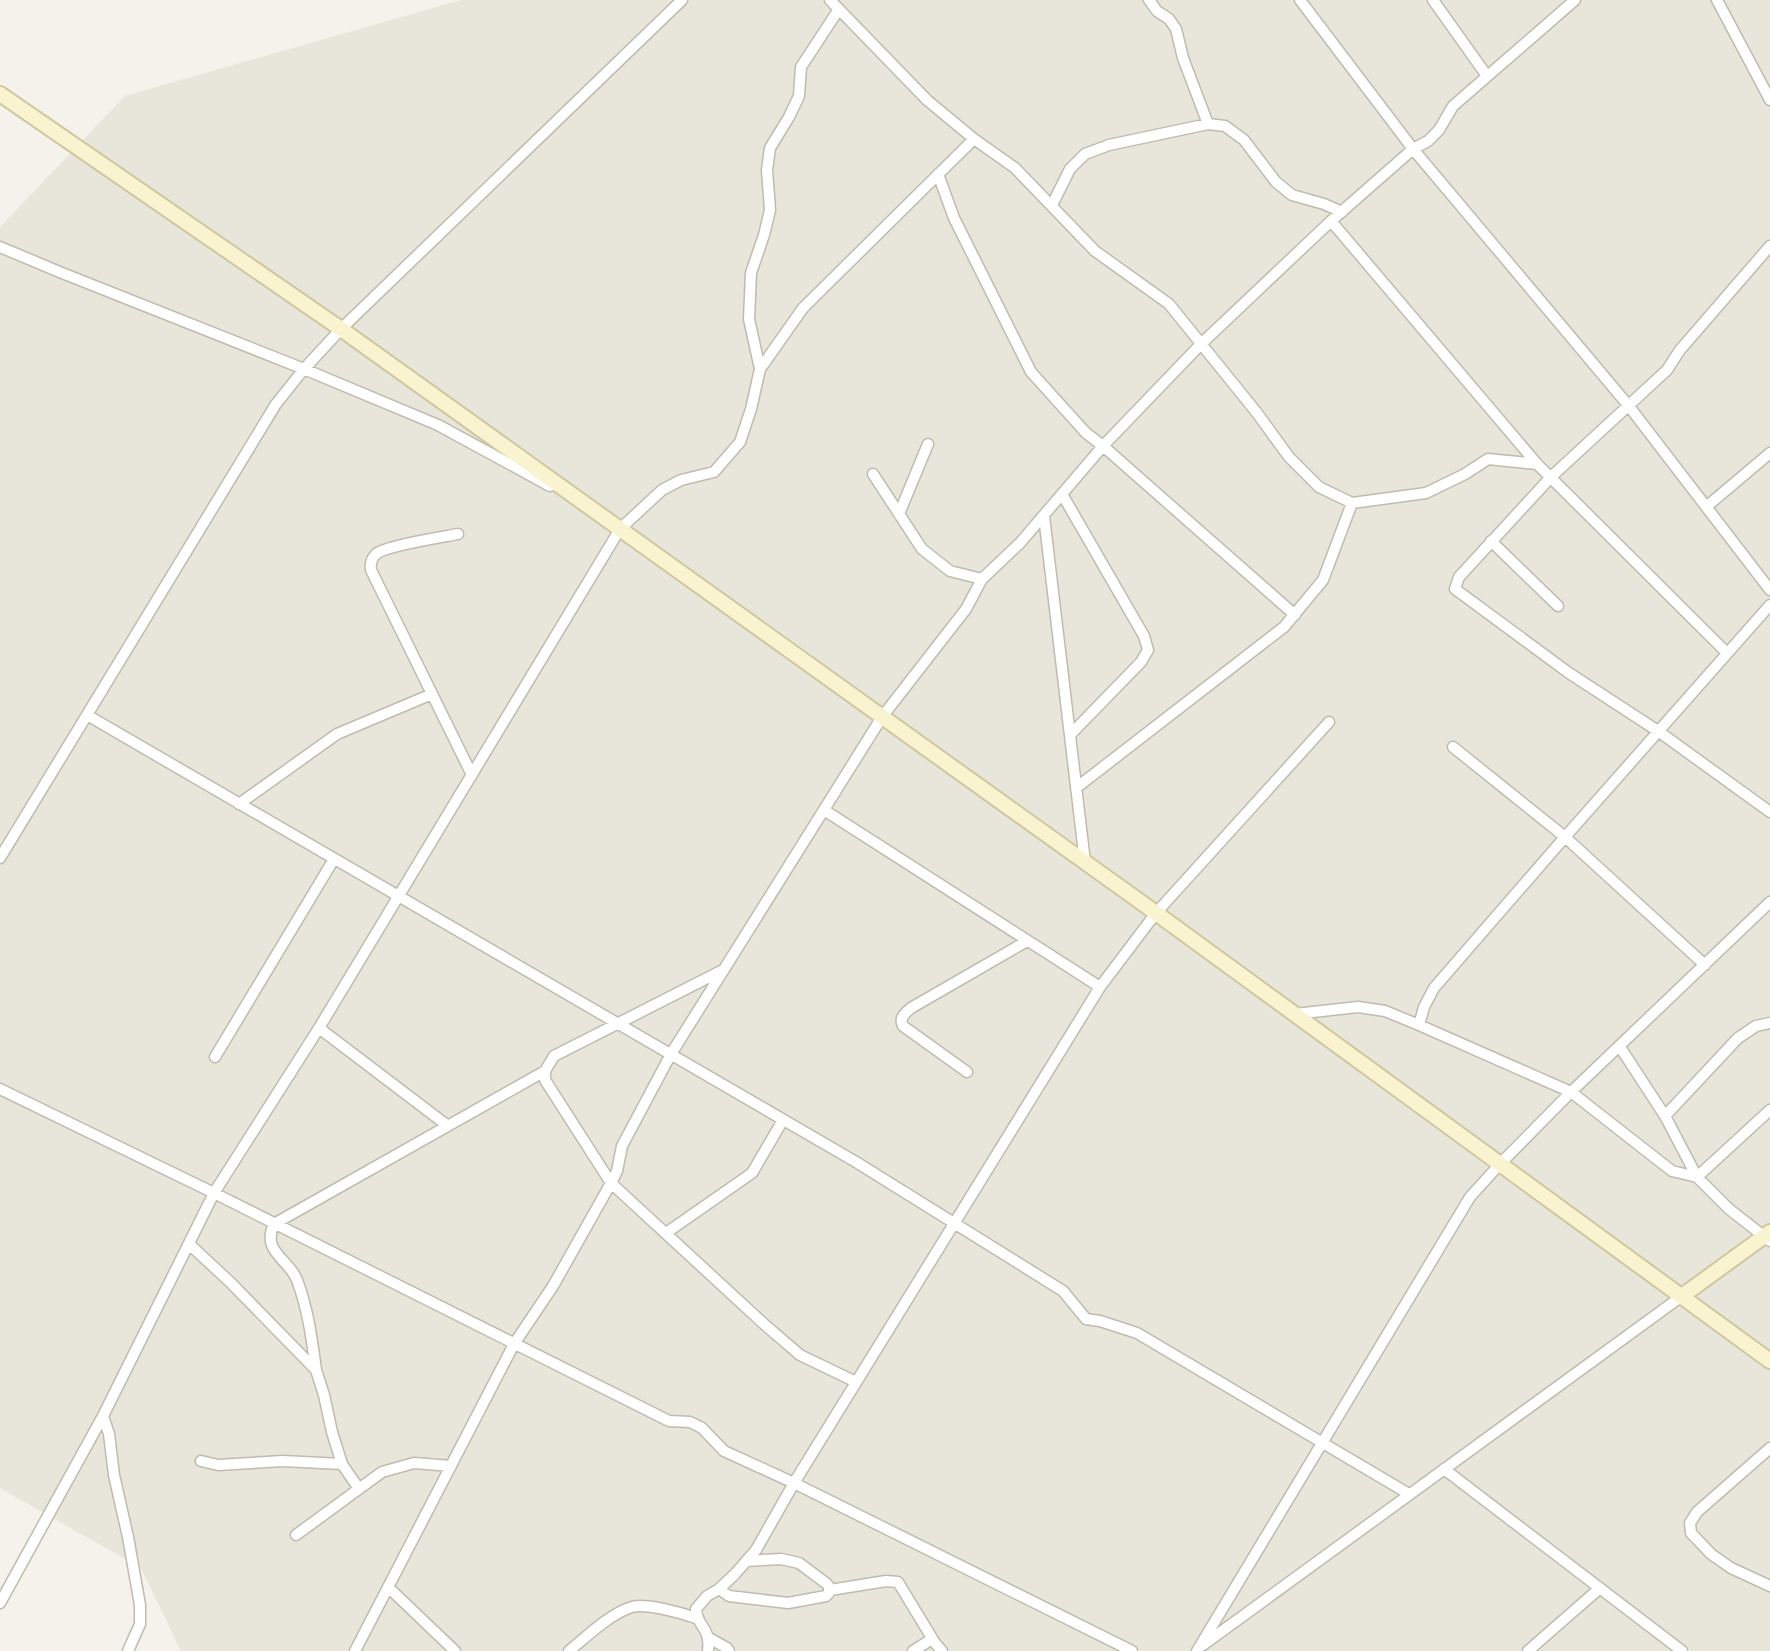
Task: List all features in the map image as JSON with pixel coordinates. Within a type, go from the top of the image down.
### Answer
[{"type":"street","points":[[0,858],[276,404],[341,329],[682,0]]},
{"type":"street","points":[[830,0],[927,100],[1015,169],[1095,251],[1169,304],[1289,457],[1319,487],[1352,503],[1426,493],[1488,459],[1537,464]]},
{"type":"street","points":[[1149,0],[1176,29],[1183,58],[1208,124]]},
{"type":"street","points":[[1300,0],[1413,149],[1628,405],[1770,590]]},
{"type":"street","points":[[1433,0],[1487,76]]},
{"type":"street","points":[[355,1651],[514,1343],[553,1286],[611,1183],[617,1171],[622,1146],[671,1054],[882,717],[966,609],[982,579],[1020,543],[1103,446],[1201,344],[1331,221],[1413,149],[1434,136],[1453,106],[1575,0]]},
{"type":"street","points":[[1717,0],[1770,100]]},
{"type":"street","points":[[760,369],[750,319],[751,273],[770,210],[767,170],[770,148],[799,96],[801,67],[839,9]]},
{"type":"street","points":[[0,94],[341,329],[1156,913],[1770,1361]]},
{"type":"street","points":[[1052,205],[1070,169],[1085,154],[1109,145],[1208,124],[1225,127],[1244,140],[1276,182],[1292,195],[1342,212]]},
{"type":"street","points":[[0,1602],[103,1416],[214,1193],[319,1028],[620,529],[662,491],[681,480],[714,472],[740,442],[760,369],[803,308],[974,139]]},
{"type":"street","points":[[938,174],[954,218],[1031,372],[1086,433],[1295,615]]},
{"type":"street","points":[[1331,221],[1537,464],[1727,653]]},
{"type":"street","points":[[1770,246],[1680,350],[1667,370],[1551,477],[1459,577],[1455,589],[1569,673],[1658,731],[1770,812]]},
{"type":"street","points":[[0,247],[438,425],[588,506]]},
{"type":"street","points":[[899,514],[928,444]]},
{"type":"street","points":[[1706,507],[1770,453]]},
{"type":"street","points":[[873,474],[922,549],[950,571],[982,579]]},
{"type":"street","points":[[1062,494],[1144,636],[1148,650],[1141,662],[1070,735]]},
{"type":"street","points":[[1076,788],[1284,627],[1323,580],[1352,503]]},
{"type":"street","points":[[1044,516],[1085,862]]},
{"type":"street","points":[[458,534],[387,549],[376,554],[370,563],[371,570],[472,775]]},
{"type":"street","points":[[1491,541],[1558,606]]},
{"type":"street","points":[[1419,1025],[1424,1007],[1434,988],[1770,605]]},
{"type":"street","points":[[239,804],[337,734],[432,694]]},
{"type":"street","points":[[87,715],[856,1162],[1063,1291],[1086,1319],[1137,1334],[1409,1494]]},
{"type":"street","points":[[696,1618],[696,1609],[707,1596],[719,1590],[756,1550],[794,1483],[1100,987],[1156,913],[1329,722]]},
{"type":"street","points":[[1453,747],[1565,837],[1705,965]]},
{"type":"street","points":[[824,810],[1100,987]]},
{"type":"street","points":[[215,1057],[334,859]]},
{"type":"street","points":[[1199,1650],[1471,1197],[1571,1092],[1770,902]]},
{"type":"street","points":[[1760,912],[1770,919]]},
{"type":"street","points":[[967,1072],[903,1026],[901,1018],[911,1008],[1027,941]]},
{"type":"street","points":[[359,1489],[342,1464],[332,1432],[316,1370],[309,1323],[296,1277],[277,1255],[270,1241],[274,1224],[545,1071],[554,1056],[724,970]]},
{"type":"street","points":[[1295,1014],[1358,1007],[1385,1011],[1571,1092],[1672,1171],[1697,1177]]},
{"type":"street","points":[[1665,1116],[1738,1038],[1756,1026],[1770,1023]]},
{"type":"street","points":[[319,1028],[448,1126]]},
{"type":"street","points":[[1199,1650],[1409,1494],[1768,1236],[1729,1209],[1697,1177],[1665,1116],[1620,1047]]},
{"type":"street","points":[[545,1071],[545,1080],[611,1183],[800,1355],[856,1382]]},
{"type":"street","points":[[0,1088],[670,1421],[690,1422],[702,1428],[724,1451],[1132,1651]]},
{"type":"street","points":[[1697,1177],[1770,1110]]},
{"type":"street","points":[[666,1233],[752,1173],[783,1120]]},
{"type":"street","points":[[189,1244],[316,1370]]},
{"type":"street","points":[[103,1416],[109,1434],[114,1475],[140,1605],[140,1625],[128,1651]]},
{"type":"street","points":[[1770,1448],[1697,1512],[1690,1523],[1691,1533],[1711,1553],[1731,1568],[1770,1586]]},
{"type":"street","points":[[201,1461],[218,1465],[283,1461],[342,1464]]},
{"type":"street","points":[[296,1535],[382,1472],[414,1463],[451,1466]]},
{"type":"street","points":[[1444,1469],[1682,1651]]},
{"type":"street","points":[[746,1561],[781,1559],[799,1563],[827,1584],[830,1590]]},
{"type":"street","points":[[719,1590],[729,1595],[788,1603],[826,1596],[830,1590],[886,1581],[898,1582],[942,1651]]},
{"type":"street","points":[[388,1587],[455,1651]]},
{"type":"street","points":[[1528,1651],[1600,1588]]},
{"type":"street","points":[[569,1651],[608,1620],[633,1606],[671,1610],[696,1618],[705,1627],[709,1638],[708,1651]]},
{"type":"street","points":[[709,1638],[729,1651]]},
{"type":"street","points":[[912,1651],[932,1639]]},
{"type":"shaded area","points":[[461,0],[1770,0],[1770,1651],[181,1651],[141,1568],[0,1488],[0,227],[125,96]]}]
